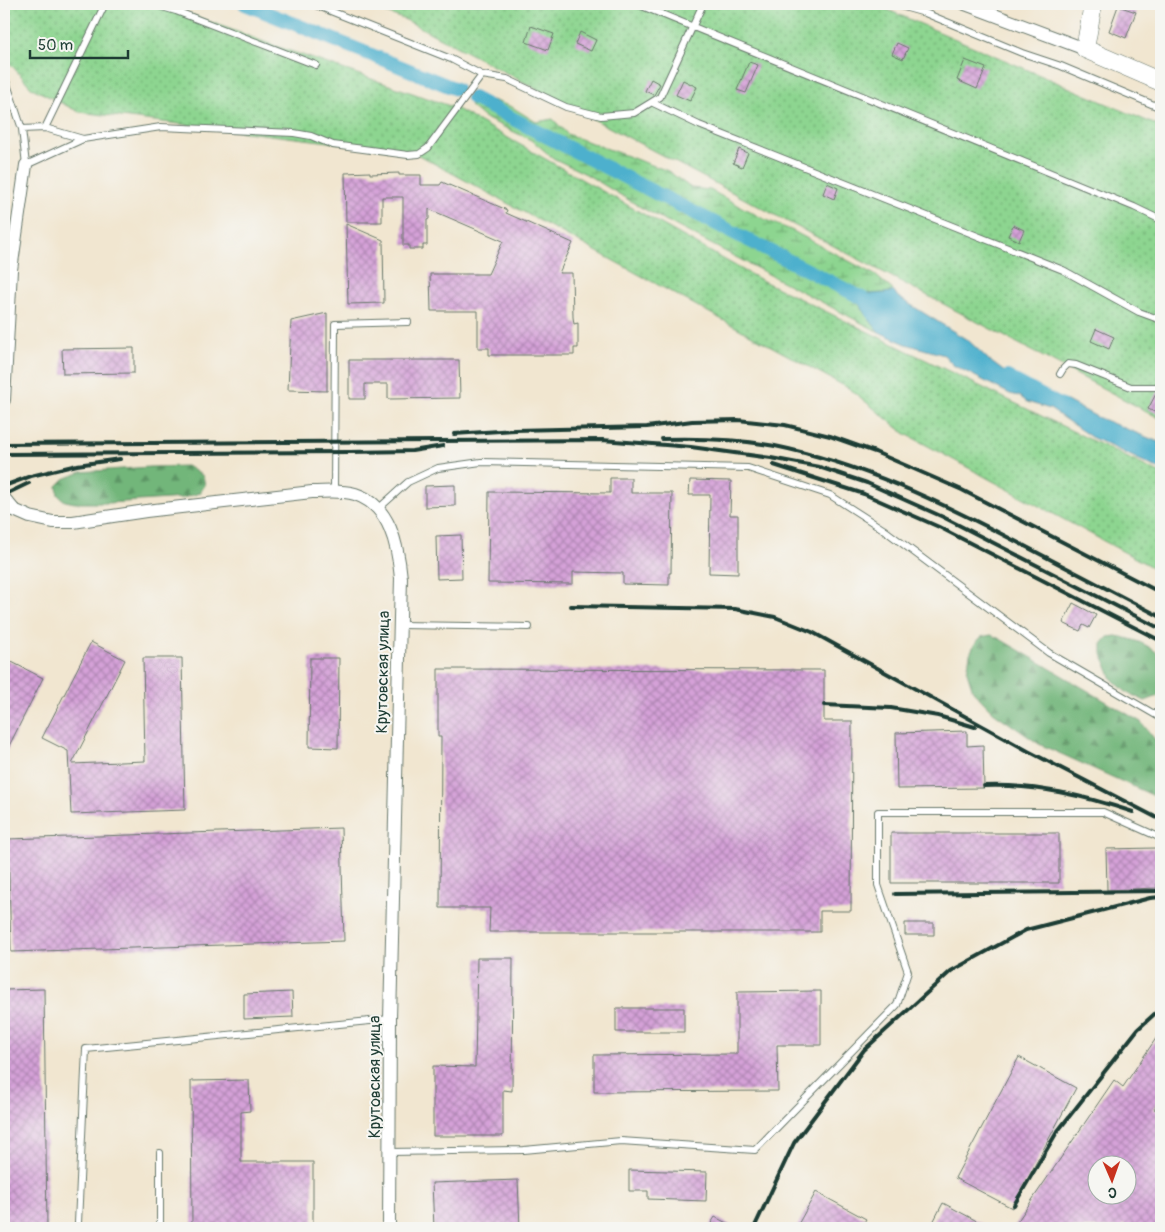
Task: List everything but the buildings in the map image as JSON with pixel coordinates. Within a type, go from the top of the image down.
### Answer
[{"type":"street","points":[[965,4],[1085,49],[1161,82]]},
{"type":"street","points":[[1085,49],[1092,4]]},
{"type":"street","points":[[4,400],[11,270],[26,165]]},
{"type":"street","name":"Крутовская улица","points":[[4,498],[14,510],[30,518],[66,522],[312,492],[334,491],[354,494],[378,509],[392,532],[398,553],[401,578],[390,1018],[389,1228]]},
{"type":"lane","points":[[45,128],[105,4]]},
{"type":"lane","points":[[152,4],[176,11],[316,65]]},
{"type":"lane","points":[[313,4],[451,59],[482,75],[508,79],[566,107],[601,116],[634,113],[660,97],[703,4]]},
{"type":"lane","points":[[637,4],[1134,207],[1161,220]]},
{"type":"lane","points":[[893,4],[925,13],[1022,53],[1061,66],[1161,108]]},
{"type":"lane","points":[[4,75],[22,129],[26,165],[83,139],[161,127],[294,133],[311,136],[333,145],[408,155],[419,154],[428,148],[482,75]]},
{"type":"lane","points":[[653,103],[699,126],[1063,270],[1139,312],[1161,320]]},
{"type":"lane","points":[[22,129],[45,128],[83,139]]},
{"type":"lane","points":[[334,491],[335,324],[408,322]]},
{"type":"lane","points":[[1060,374],[1068,364],[1076,365],[1132,387],[1157,388],[1161,382]]},
{"type":"lane","points":[[378,509],[408,482],[438,468],[480,462],[748,468],[830,495],[883,529],[1048,652],[1161,718]]},
{"type":"lane","points":[[400,625],[529,627]]},
{"type":"lane","points":[[390,1152],[524,1150],[621,1141],[755,1150],[897,1005],[908,972],[878,885],[878,812],[1103,812],[1161,838]]},
{"type":"lane","points":[[78,1223],[86,1049],[390,1018]]},
{"type":"lane","points":[[160,1153],[160,1228]]},
{"type":"green space","points":[[4,4],[163,4],[267,43],[453,107],[757,278],[1161,474],[1161,572],[904,433],[850,389],[413,152],[79,112],[32,88],[4,57]]},
{"type":"green space","points":[[362,4],[874,4],[1161,127],[1161,419],[406,20]]},
{"type":"green space","points":[[492,100],[512,107],[536,122],[553,119],[567,134],[668,171],[691,188],[710,190],[764,219],[793,231],[875,275],[894,291],[854,296],[879,332],[642,208],[586,174],[553,158],[533,141],[483,117],[470,106],[479,101]]},
{"type":"green space","points":[[187,466],[203,476],[205,485],[200,493],[183,498],[109,503],[75,503],[65,501],[58,495],[57,486],[64,479],[81,472]]},
{"type":"green space","points":[[991,635],[1141,722],[1161,747],[1161,799],[1039,744],[993,712],[973,691],[967,672],[970,654],[974,645],[981,637]]},
{"type":"green space","points":[[1116,636],[1140,643],[1151,648],[1161,656],[1161,695],[1145,701],[1126,692],[1112,679],[1102,654],[1102,644],[1108,637]]},
{"type":"water","points":[[894,291],[898,297],[969,341],[990,361],[1030,391],[1044,398],[1067,401],[1097,417],[1161,443],[1161,470],[1091,437],[1050,409],[1027,402],[1019,396],[1010,394],[953,365],[944,355],[906,344],[879,332],[865,314],[854,295]]},
{"type":"waterway","points":[[245,4],[456,89]]},
{"type":"waterway","points":[[473,98],[872,303]]},
{"type":"waterway","points":[[1007,377],[1063,407]]},
{"type":"railway","points":[[454,434],[515,430],[647,427],[692,421],[738,420],[785,425],[830,436],[875,452],[962,490],[1161,593]]},
{"type":"railway","points":[[662,439],[718,440],[775,446],[869,473],[958,512],[1161,617]]},
{"type":"railway","points":[[4,444],[602,440],[691,447],[771,458],[819,467],[867,483],[943,517],[1161,629]]},
{"type":"railway","points":[[4,454],[412,451],[443,446]]},
{"type":"railway","points":[[4,486],[31,476],[77,465],[120,459]]},
{"type":"railway","points":[[774,465],[864,494],[939,527],[1161,641]]},
{"type":"railway","points":[[4,495],[29,483]]},
{"type":"railway","points":[[571,606],[735,609],[775,617],[812,632],[1028,751],[1161,820]]},
{"type":"railway","points":[[824,705],[891,708],[938,716],[975,727]]},
{"type":"railway","points":[[984,786],[1022,787],[1060,792],[1133,812]]},
{"type":"railway","points":[[895,894],[1159,891]]},
{"type":"railway","points":[[754,1228],[794,1143],[864,1050],[951,971],[1026,930],[1150,898],[1161,897]]},
{"type":"railway","points":[[1014,1205],[1057,1132],[1138,1029],[1161,1008]]}]
